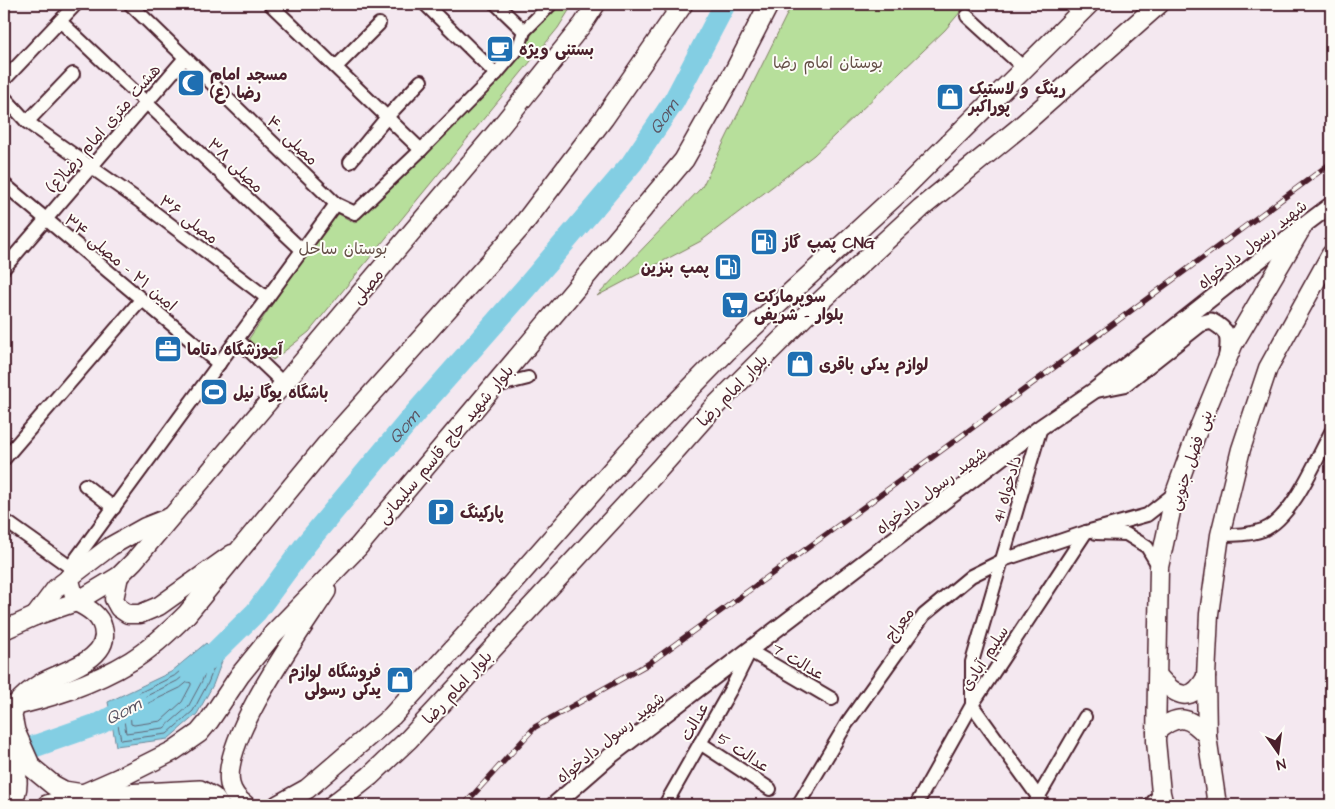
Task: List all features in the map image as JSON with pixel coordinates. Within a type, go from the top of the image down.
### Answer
[{"type":"main road","name":"مصلی","points":[[4,630],[35,616],[76,602],[119,576],[134,561],[496,131],[583,24],[596,4]]},
{"type":"main road","points":[[9,707],[65,691],[94,680],[132,660],[164,636],[187,614],[326,445],[521,227],[604,118],[683,4]]},
{"type":"main road","name":"بلوار شهید حاج قاسم سلیمانی","points":[[47,805],[83,794],[173,751],[199,733],[210,721],[240,675],[274,633],[349,555],[684,160],[735,70],[769,4]]},
{"type":"main road","name":"بلوار امام رضا","points":[[278,805],[306,789],[392,716],[627,453],[658,421],[726,352],[903,189],[1089,4]]},
{"type":"main road","name":"بلوار امام رضا","points":[[333,805],[370,776],[409,739],[713,408],[812,308],[921,208],[1019,128],[1159,4]]},
{"type":"main road","name":"بنی فضل جنوبی","points":[[1158,801],[1156,732],[1159,678],[1159,567],[1175,493],[1196,435],[1233,345],[1303,226]]},
{"type":"main road","points":[[1218,805],[1206,736],[1206,677],[1209,614],[1220,535],[1241,449],[1268,368],[1331,254]]},
{"type":"main road","points":[[35,616],[70,572],[144,527],[171,517]]},
{"type":"main road","points":[[119,576],[114,599],[119,608],[128,614],[140,614],[159,606],[241,548]]},
{"type":"main road","points":[[245,805],[234,795],[230,783],[231,760],[239,735],[267,682],[349,555]]},
{"type":"main road","points":[[9,707],[42,682],[79,666],[96,653],[103,644],[104,630],[102,623],[95,613],[76,602],[70,585],[70,572]]},
{"type":"main road","points":[[1159,678],[1170,690],[1188,695],[1195,693],[1200,688],[1206,677]]},
{"type":"main road","points":[[9,707],[12,716],[10,736],[23,769],[64,791],[83,794],[124,794],[200,790],[214,797],[219,805]]},
{"type":"main road","points":[[1156,732],[1165,724],[1183,720],[1192,721],[1206,736]]},
{"type":"main road","points":[[10,805],[17,792],[18,782],[23,769]]},
{"type":"street","points":[[4,80],[76,4]]},
{"type":"street","name":"مصلی ۴۰","points":[[130,4],[336,204]]},
{"type":"street","points":[[425,4],[496,74]]},
{"type":"street","points":[[496,4],[524,31]]},
{"type":"street","points":[[4,520],[70,572],[114,508],[336,204],[354,213],[421,150],[496,74],[519,47],[524,31],[551,4]]},
{"type":"street","points":[[274,5],[421,150]]},
{"type":"street","points":[[967,16],[1024,68]]},
{"type":"street","name":"مصلی ۳۸","points":[[60,21],[302,250]]},
{"type":"street","points":[[336,67],[379,24]]},
{"type":"street","name":"هشت متری امام رضا(ع)","points":[[4,268],[185,58]]},
{"type":"street","points":[[28,122],[73,74]]},
{"type":"street","points":[[350,162],[387,117],[422,81]]},
{"type":"street","name":"مصلی ۳۶","points":[[4,97],[28,122],[91,166],[267,298]]},
{"type":"street","name":"امین ۲۱ - مصلی ۳۴","points":[[4,184],[219,364]]},
{"type":"street","name":"شهید رسول دادخواه","points":[[554,805],[609,757],[1041,428],[1095,390],[1331,206]]},
{"type":"street","points":[[4,459],[142,300]]},
{"type":"street","points":[[1095,390],[1124,384],[1200,324],[1211,321],[1223,327],[1229,341],[1226,362]]},
{"type":"street","points":[[237,339],[284,384]]},
{"type":"street","points":[[492,388],[528,378]]},
{"type":"street","name":"دادخواه 41","points":[[972,705],[972,662],[1041,428]]},
{"type":"street","points":[[1220,535],[1246,535],[1264,530],[1276,522],[1290,507],[1331,432]]},
{"type":"street","points":[[85,485],[114,508]]},
{"type":"street","name":"معراج","points":[[798,805],[847,723],[924,615],[971,576],[1003,560],[1086,532],[1148,514],[1175,493]]},
{"type":"street","name":"معراج","points":[[1086,532],[1126,534],[1147,546],[1159,567]]},
{"type":"street","name":"سلیم آبادی","points":[[916,805],[972,705],[1086,532]]},
{"type":"street","name":"عدالت 7","points":[[750,651],[832,699]]},
{"type":"street","name":"عدالت","points":[[665,805],[732,687],[750,651]]},
{"type":"street","points":[[972,705],[1038,803],[1085,717]]},
{"type":"street","name":"عدالت 5","points":[[700,743],[770,789]]},
{"type":"green space","name":"بوستان ساحل","points":[[556,4],[573,4],[558,28],[309,332],[273,360],[248,340],[335,212],[355,223],[495,82],[527,46],[533,30]]},
{"type":"green space","name":"بوستان امام رضا","points":[[792,4],[967,4],[945,30],[814,155],[701,241],[597,296],[702,187]]},
{"type":"water","points":[[206,643],[222,661],[213,685],[197,714],[168,739],[116,746],[108,702],[171,672]]},
{"type":"waterway","name":"Qom","points":[[190,671],[204,663],[256,612],[306,544],[412,417],[632,163],[674,101],[725,4]]},
{"type":"waterway","name":"Qom","points":[[4,757],[101,723],[137,703]]},
{"type":"railway","points":[[464,805],[535,727],[648,664],[1331,163]]},
{"type":"place","name":"بستنی ویژه","points":[[500,49]]},
{"type":"place","name":"مسجد امام رضا (ع)","points":[[191,83]]},
{"type":"place","name":"رینگ و لاستیک پوراکبر","points":[[950,97]]},
{"type":"place","name":"پمپ گاز CNG","points":[[764,242]]},
{"type":"place","name":"پمپ بنزین","points":[[728,267]]},
{"type":"place","name":"سوپرمارکت بلوار - شریفی","points":[[735,305]]},
{"type":"place","name":"آموزشگاه دتاما","points":[[168,349]]},
{"type":"place","name":"لوازم یدکی باقری","points":[[800,364]]},
{"type":"place","name":"باشگاه یوگا نیل","points":[[214,392]]},
{"type":"place","name":"پارکینگ","points":[[441,512]]},
{"type":"place","name":"فروشگاه لوازم یدکی رسولی","points":[[400,680]]}]
